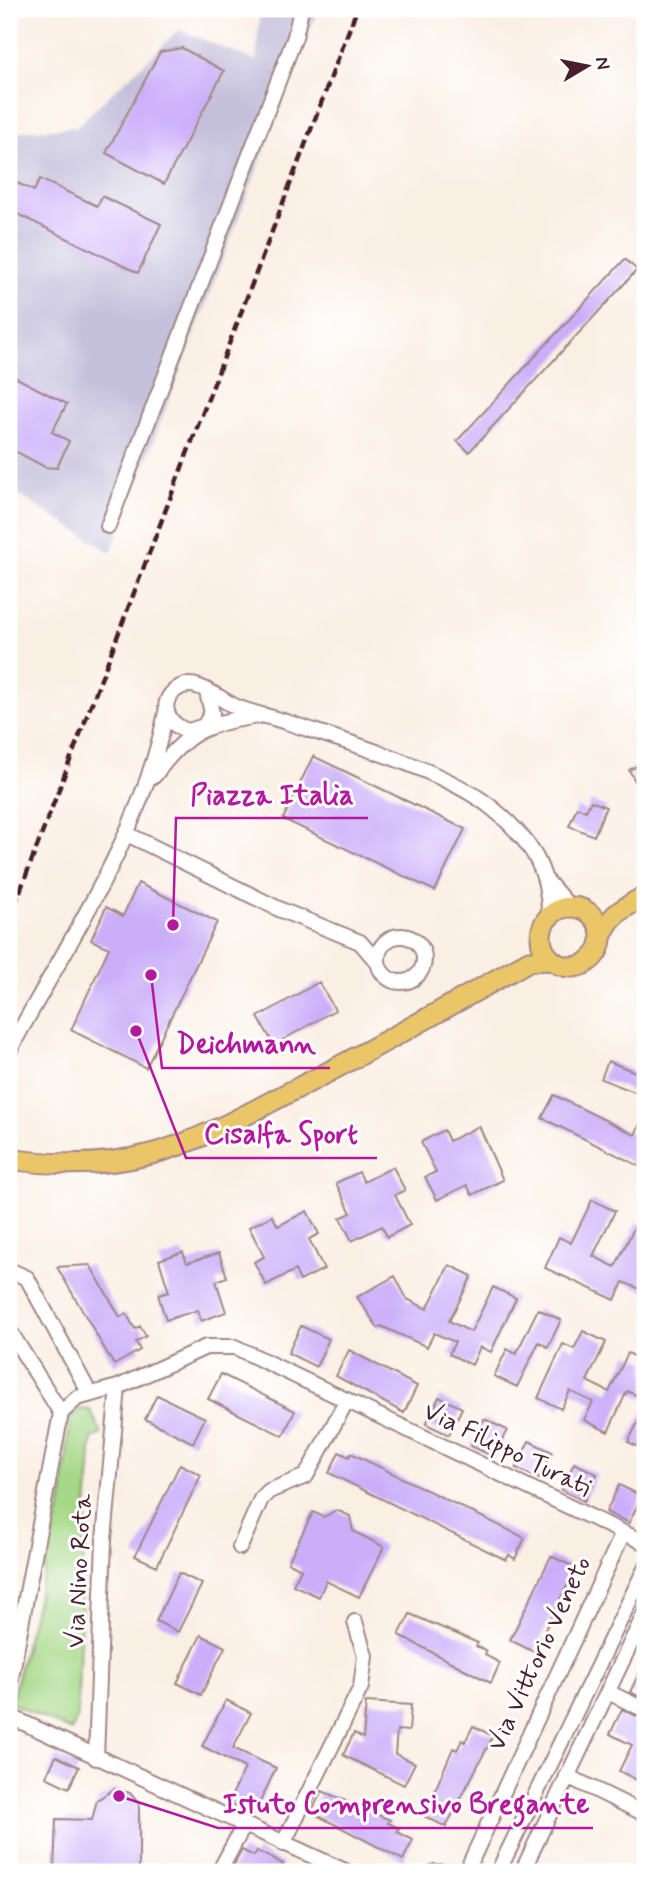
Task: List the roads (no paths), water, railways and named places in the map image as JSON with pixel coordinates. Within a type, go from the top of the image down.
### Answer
[{"type":"main road","points":[[615,913],[557,910],[543,925],[546,952],[568,967],[586,964],[593,957],[607,923],[615,913],[645,896]]},
{"type":"main road","points":[[582,910],[599,928],[601,938]]},
{"type":"main road","points":[[9,1159],[38,1163],[94,1164],[151,1154],[209,1133],[325,1075],[546,952]]},
{"type":"street","points":[[108,526],[295,37],[301,9]]},
{"type":"street","points":[[9,1051],[127,834],[149,782],[169,696],[180,686],[194,685],[237,707],[345,741],[454,784],[491,806],[535,851],[544,876],[549,917]]},
{"type":"street","points":[[149,782],[176,747],[204,726],[213,706],[207,692]]},
{"type":"street","points":[[166,712],[174,726],[189,731],[220,722],[266,715]]},
{"type":"street","points":[[127,834],[281,910],[360,942],[368,948],[385,977],[400,983],[415,978],[421,972],[424,958],[418,944],[405,937],[360,942]]},
{"type":"street","points":[[544,876],[566,903],[582,910]]},
{"type":"street","points":[[377,963],[380,948],[389,939]]},
{"type":"street","points":[[9,1270],[27,1278],[90,1394]]},
{"type":"street","points":[[9,1330],[61,1413],[14,1637],[9,1688]]},
{"type":"street","name":"Via Filippo Turati","points":[[61,1413],[69,1403],[90,1394],[118,1387],[206,1347],[225,1344],[645,1543]]},
{"type":"street","name":"Via Nino Rota","points":[[96,1758],[104,1540],[118,1387]]},
{"type":"street","points":[[240,1547],[261,1499],[269,1491],[306,1476],[347,1400]]},
{"type":"street","name":"Via Vittorio Veneto","points":[[464,1872],[623,1533]]},
{"type":"street","points":[[498,1872],[645,1569]]},
{"type":"street","points":[[522,1872],[645,1613]]},
{"type":"street","points":[[283,1844],[361,1687],[365,1656],[355,1622]]},
{"type":"street","points":[[608,1692],[645,1710]]},
{"type":"street","points":[[9,1716],[347,1872]]},
{"type":"street","points":[[568,1776],[645,1814]]},
{"type":"street","points":[[219,1872],[243,1826]]},
{"type":"street","points":[[434,1872],[464,1872]]},
{"type":"railway","points":[[9,920],[357,9]]},
{"type":"place","name":"Piazza Italia","points":[[173,925]]},
{"type":"place","name":"Deichmann","points":[[151,975]]},
{"type":"place","name":"Cisalfa Sport","points":[[136,1031]]},
{"type":"place","name":"Istuto Comprensivo Bregante","points":[[119,1796]]}]
